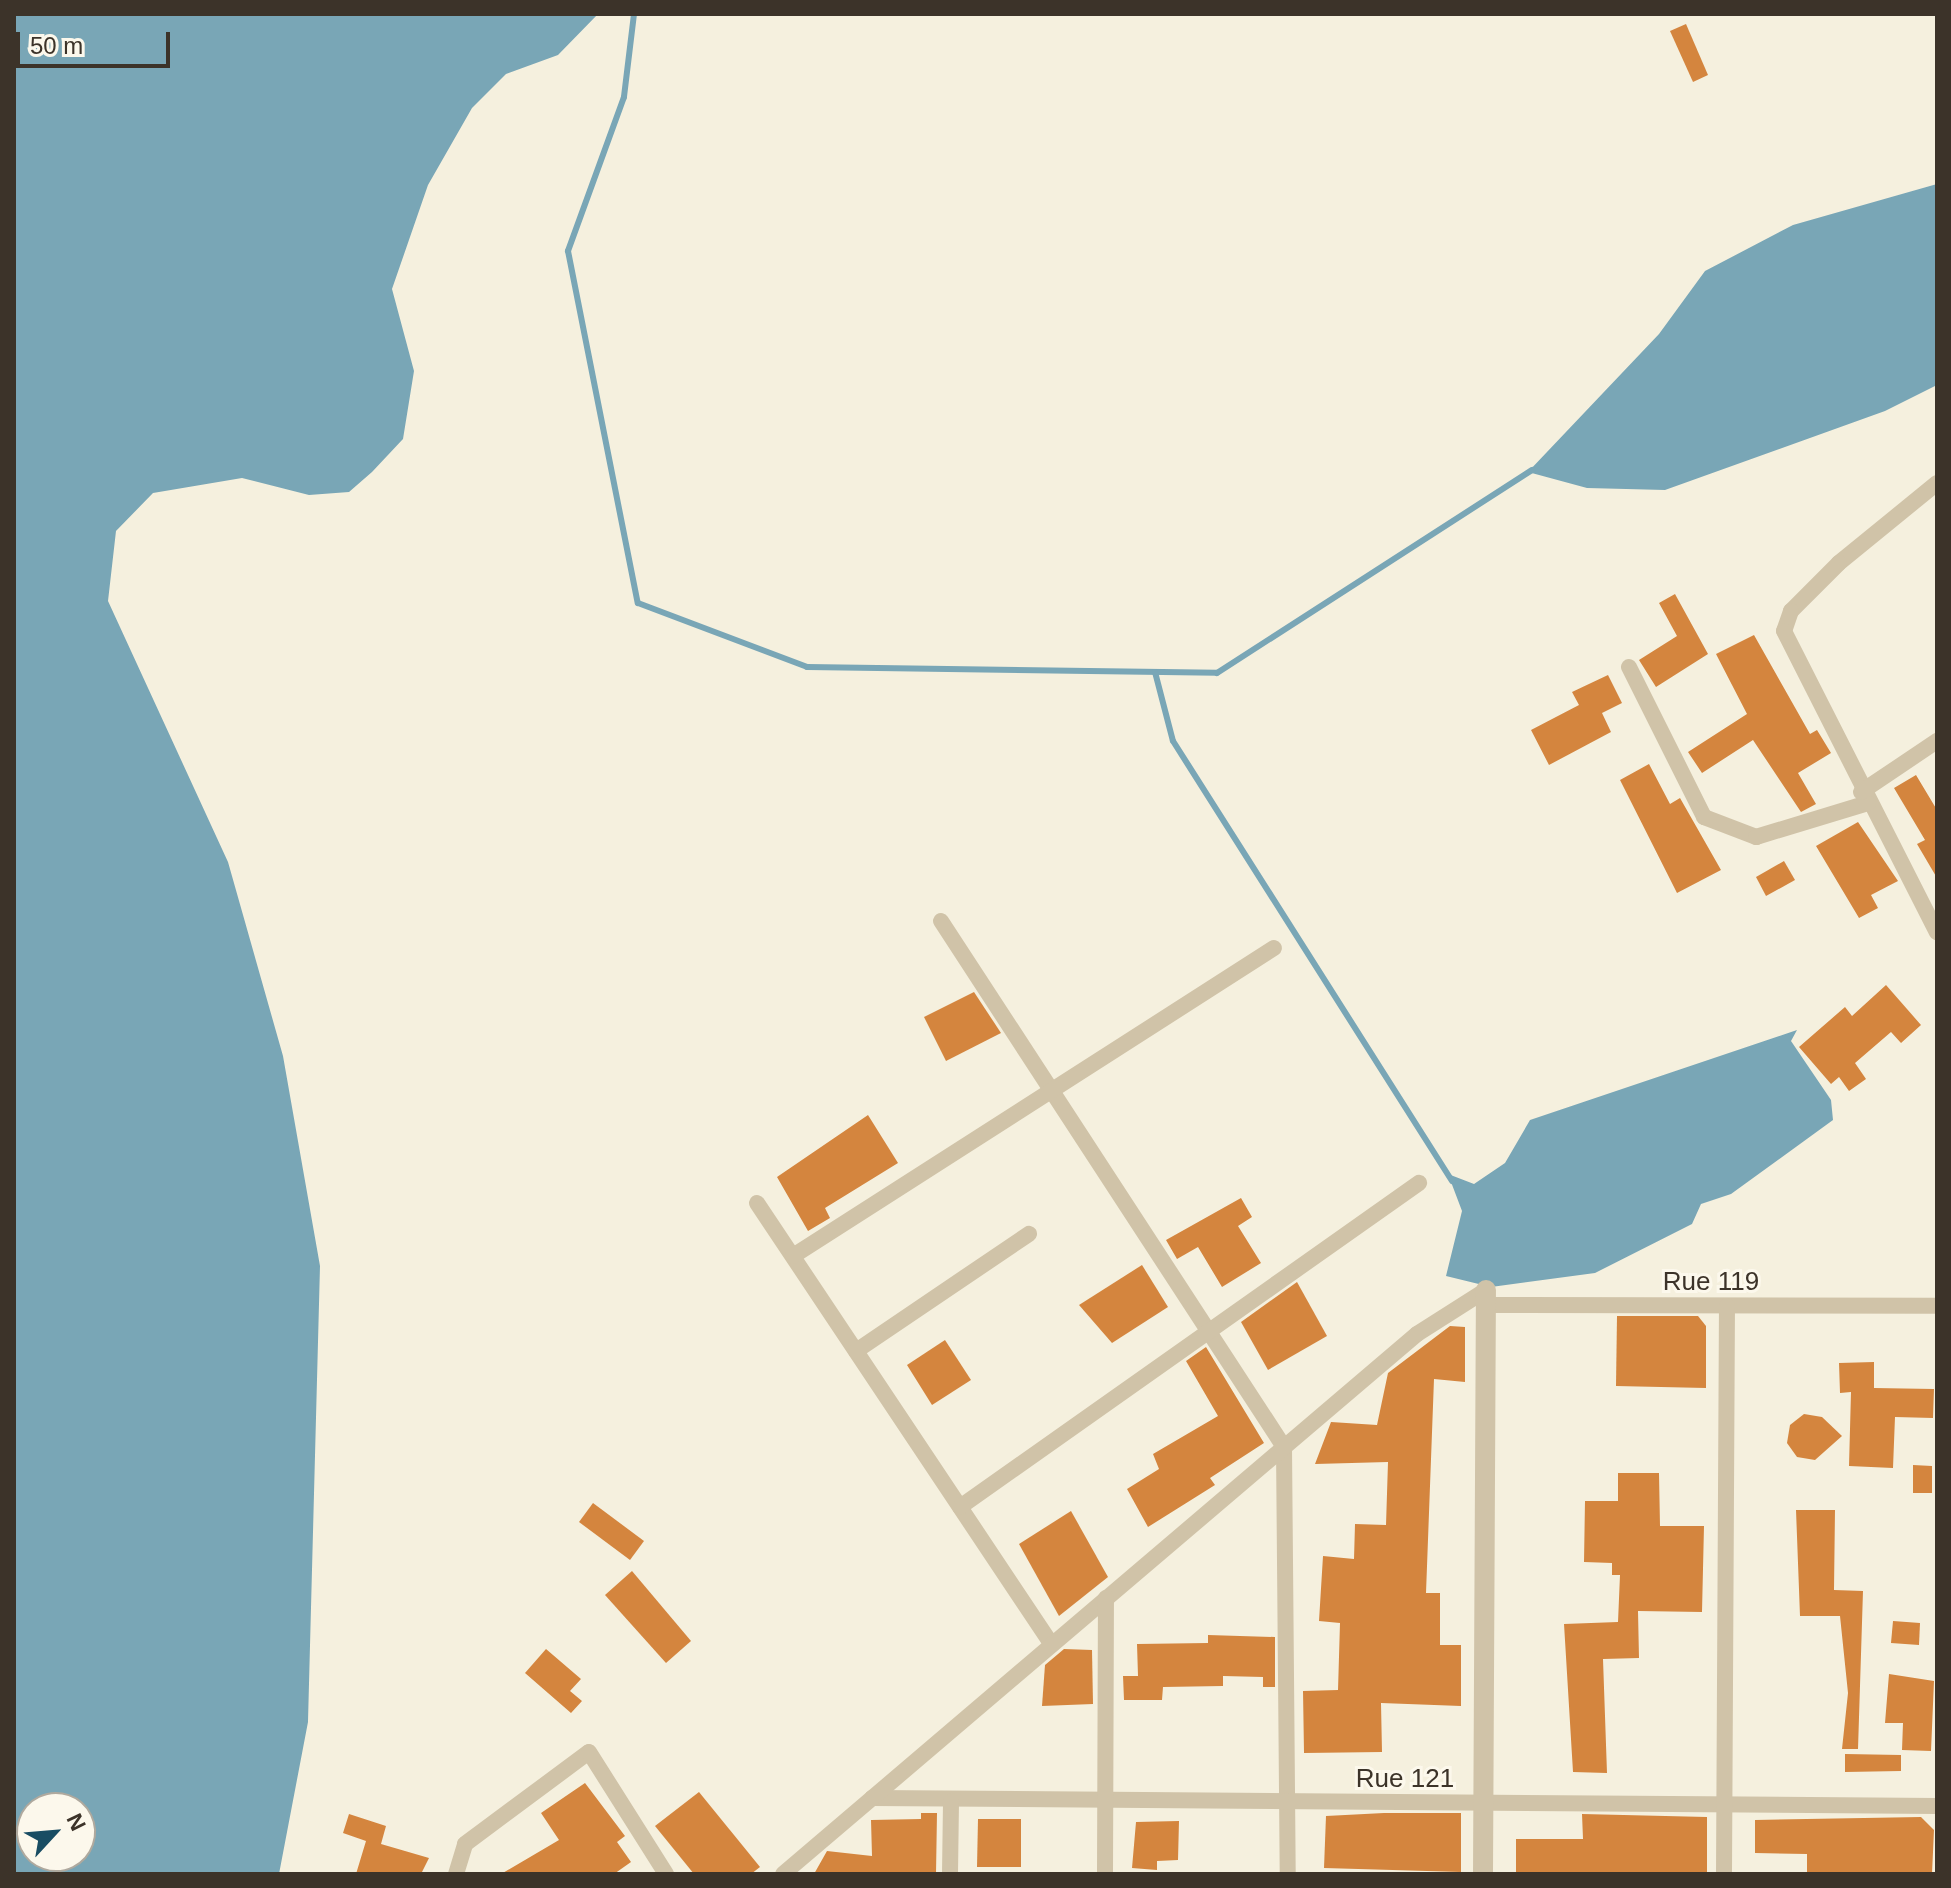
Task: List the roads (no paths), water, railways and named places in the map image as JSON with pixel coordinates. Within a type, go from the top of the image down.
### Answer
[{"type":"street","points":[[1937,483],[1839,563],[1791,611],[1784,631],[1864,798],[1937,932]]},
{"type":"street","points":[[1629,667],[1704,817],[1756,837],[1864,798],[1937,741]]},
{"type":"street","points":[[941,921],[1284,1447],[1288,1874]]},
{"type":"street","points":[[793,1256],[1274,948]]},
{"type":"street","points":[[960,1507],[1207,1329],[1419,1183]]},
{"type":"street","points":[[757,1203],[1052,1645]]},
{"type":"street","points":[[856,1351],[1029,1234]]},
{"type":"street","points":[[783,1874],[1417,1334],[1486,1298],[1483,1874]]},
{"type":"street","name":"Rue 119","points":[[1486,1298],[1727,1306],[1937,1306]]},
{"type":"street","points":[[1724,1874],[1727,1306]]},
{"type":"street","points":[[1105,1874],[1106,1598]]},
{"type":"street","points":[[456,1874],[465,1844],[589,1752],[666,1874]]},
{"type":"street","name":"Rue 121","points":[[872,1798],[951,1801],[1937,1806]]},
{"type":"street","points":[[950,1874],[951,1801]]},
{"type":"water","points":[[14,14],[598,14],[558,55],[506,74],[472,108],[428,185],[392,289],[414,371],[403,439],[349,492],[309,495],[242,478],[153,493],[116,531],[108,601],[228,862],[283,1056],[320,1266],[308,1722],[279,1874],[14,1874]]},
{"type":"water","points":[[1937,184],[1937,385],[1885,411],[1665,490],[1587,488],[1528,472],[1659,334],[1705,271],[1793,225]]},
{"type":"water","points":[[1797,1030],[1791,1041],[1831,1100],[1833,1120],[1731,1194],[1701,1204],[1692,1224],[1595,1273],[1491,1287],[1446,1276],[1462,1211],[1448,1174],[1474,1184],[1505,1163],[1530,1120]]},
{"type":"waterway","points":[[634,14],[624,97],[568,251],[638,603],[807,667],[1217,673],[1532,470]]},
{"type":"waterway","points":[[1155,672],[1173,741],[1452,1181]]}]
